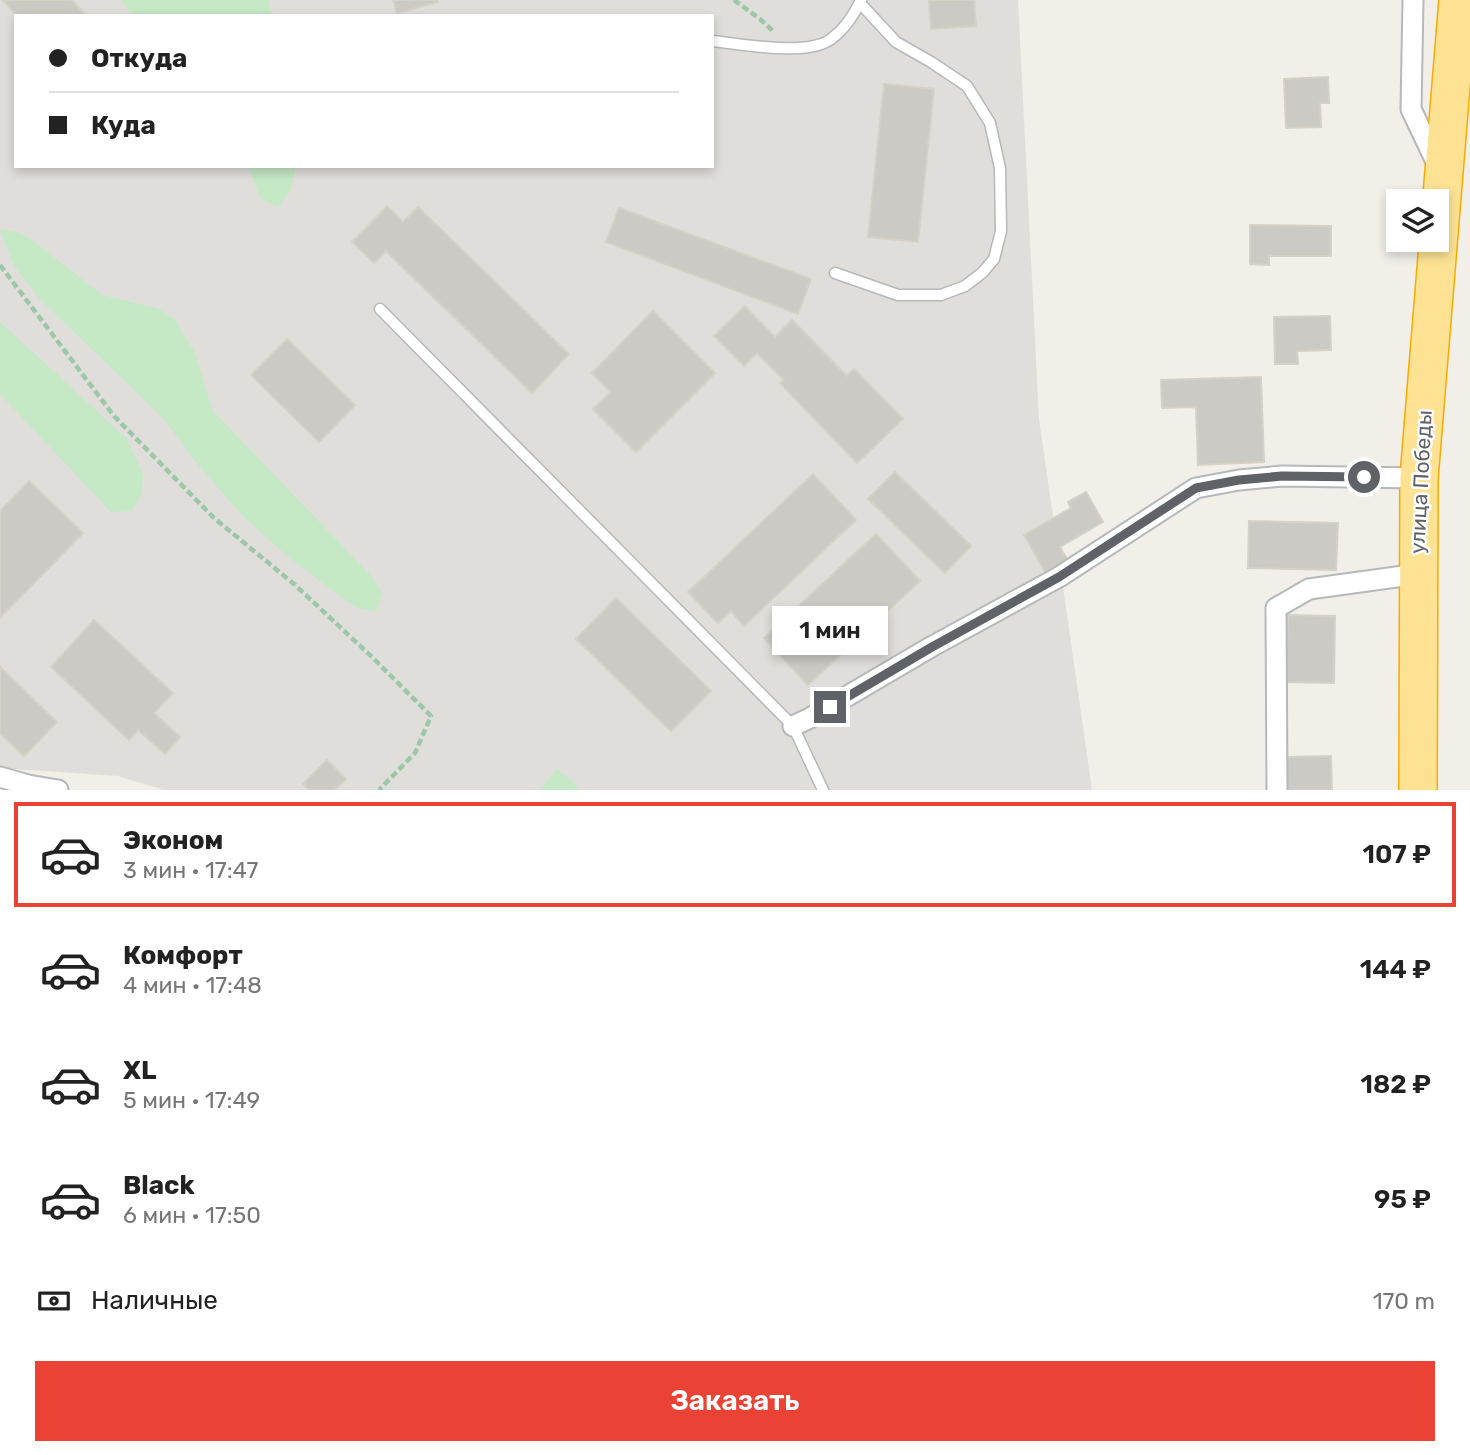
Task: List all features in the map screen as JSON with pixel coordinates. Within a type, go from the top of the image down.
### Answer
[{"type":"highway","name":"улица Победы","points":[[1418,790],[1419,478],[1458,0]]},
{"type":"street","points":[[1413,0],[1411,109],[1443,175]]},
{"type":"street","points":[[793,726],[1059,577],[1196,488],[1282,476],[1419,478]]},
{"type":"street","points":[[1277,790],[1276,608],[1309,589],[1418,574]]},
{"type":"street","points":[[0,777],[58,790]]},
{"type":"lane","points":[[714,41],[792,48],[811,47],[830,40],[846,25],[860,1],[897,42],[967,86],[990,123],[1000,168],[1001,231],[994,259],[982,273],[965,286],[941,295],[898,295],[835,273]]},
{"type":"lane","points":[[380,309],[793,726],[823,790]]},
{"type":"path","points":[[734,0],[792,48]]},
{"type":"path","points":[[0,265],[114,416],[215,518],[294,584],[431,716],[415,753],[379,790]]},
{"type":"shaded area","points":[[0,0],[1018,0],[1039,419],[1092,790],[164,790],[118,776],[0,768]]},
{"type":"green space","points":[[121,0],[268,0],[272,14],[132,14]]},
{"type":"green space","points":[[249,168],[296,168],[291,190],[278,207],[260,198]]},
{"type":"green space","points":[[0,229],[19,232],[36,243],[102,295],[159,309],[175,320],[196,355],[212,410],[371,576],[382,593],[376,612],[357,608],[341,597],[287,556],[243,516],[200,467],[163,418],[39,298],[14,266]]},
{"type":"green space","points":[[0,322],[127,439],[143,474],[142,494],[131,511],[111,512],[0,394]]},
{"type":"green space","points":[[556,769],[574,783],[578,790],[541,790]]},
{"type":"building","points":[[3,0],[72,0],[84,14],[15,14]]},
{"type":"building","points":[[393,0],[437,0],[438,2],[397,13]]},
{"type":"building","points":[[929,0],[974,0],[976,26],[931,29]]},
{"type":"building","points":[[1328,77],[1329,103],[1320,103],[1321,127],[1286,128],[1284,79]]},
{"type":"building","points":[[884,84],[934,89],[918,242],[868,237]]},
{"type":"building","points":[[387,206],[403,222],[418,207],[569,354],[532,393],[386,251],[374,263],[352,242]]},
{"type":"building","points":[[619,208],[811,279],[798,314],[606,242]]},
{"type":"building","points":[[1250,225],[1331,226],[1331,256],[1269,256],[1269,265],[1250,264]]},
{"type":"building","points":[[745,306],[775,337],[792,320],[847,376],[854,369],[903,419],[857,463],[780,383],[784,380],[757,353],[744,366],[714,336]]},
{"type":"building","points":[[653,311],[715,373],[636,452],[593,409],[611,392],[592,373]]},
{"type":"building","points":[[1330,316],[1331,350],[1297,351],[1298,364],[1275,364],[1274,317]]},
{"type":"building","points":[[287,339],[355,405],[319,442],[251,375]]},
{"type":"building","points":[[1261,377],[1264,462],[1198,465],[1196,407],[1162,408],[1161,380]]},
{"type":"building","points":[[895,472],[971,546],[945,573],[868,499]]},
{"type":"building","points":[[813,474],[856,520],[744,626],[731,611],[718,623],[688,592]]},
{"type":"building","points":[[29,481],[83,533],[0,618],[0,511]]},
{"type":"building","points":[[1086,492],[1103,522],[1060,547],[1070,564],[1048,577],[1024,535],[1071,508],[1068,502]]},
{"type":"building","points":[[1249,521],[1338,523],[1336,570],[1248,568]]},
{"type":"building","points":[[876,534],[920,581],[808,685],[764,638]]},
{"type":"building","points":[[616,598],[711,691],[671,731],[576,639]]},
{"type":"building","points":[[1288,615],[1335,616],[1334,683],[1286,682]]},
{"type":"building","points":[[94,620],[173,693],[154,713],[180,737],[165,754],[138,730],[129,740],[51,667]]},
{"type":"building","points":[[0,667],[57,722],[24,756],[0,733]]},
{"type":"building","points":[[1331,756],[1332,790],[1286,790],[1286,757]]},
{"type":"building","points":[[327,760],[346,779],[334,790],[309,790],[303,784]]},
{"type":"route","points":[[830,707],[1059,577],[1196,488],[1282,476],[1364,477]]}]
